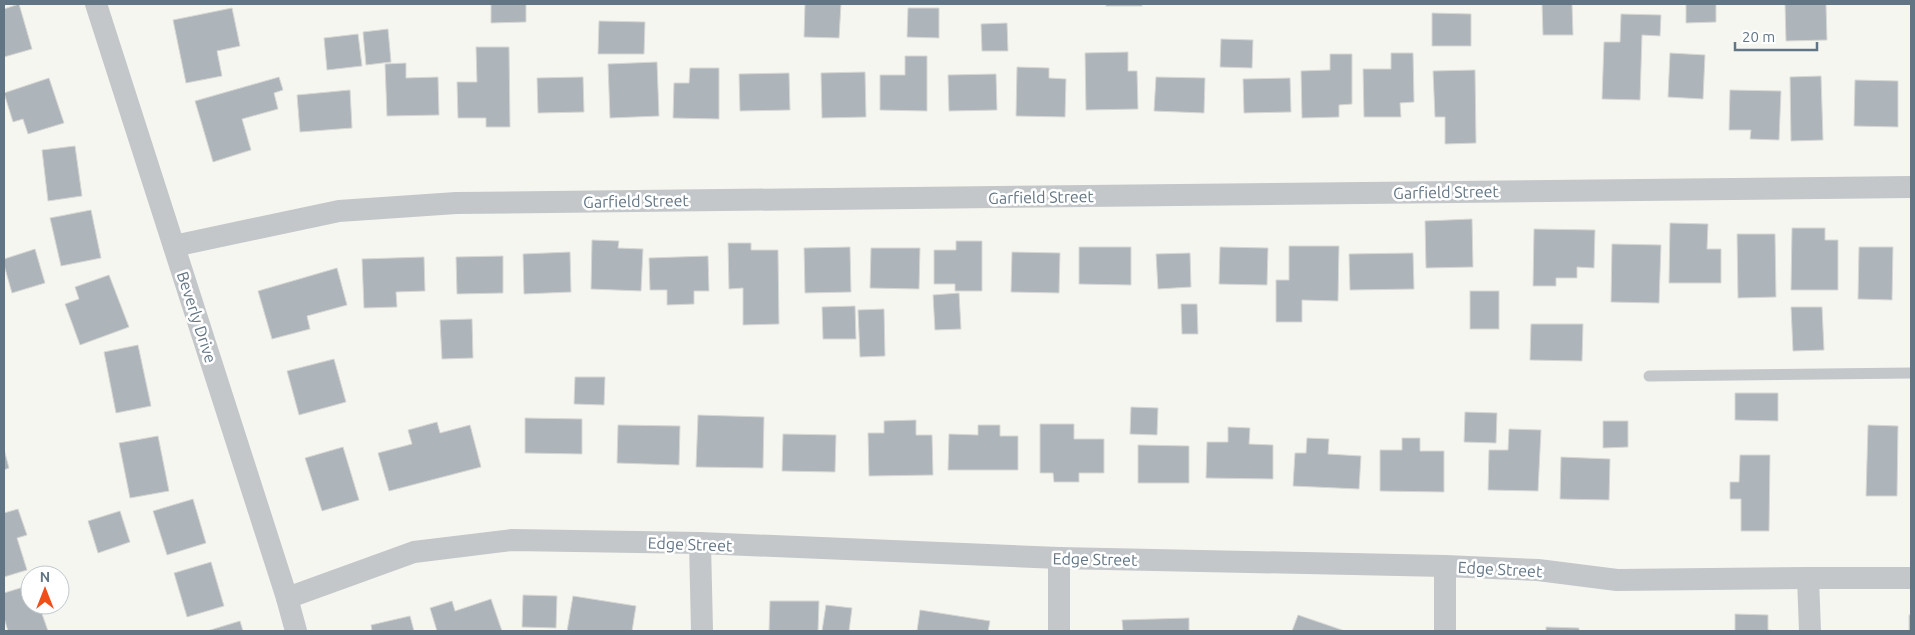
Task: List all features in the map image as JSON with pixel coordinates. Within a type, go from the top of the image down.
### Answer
[{"type":"street","name":"Beverly Drive","points":[[96,4],[296,631]]},
{"type":"street","name":"Garfield Street","points":[[174,246],[339,210],[456,203],[1911,187]]},
{"type":"street","name":"Edge Street","points":[[287,598],[414,552],[512,540],[700,543],[1059,558],[1445,566],[1538,570],[1617,580],[1911,578]]},
{"type":"street","points":[[700,543],[702,631]]},
{"type":"street","points":[[1059,558],[1060,631]]},
{"type":"street","points":[[1445,566],[1446,631]]},
{"type":"street","points":[[1808,578],[1810,631]]},
{"type":"lane","points":[[1649,376],[1911,373]]},
{"type":"building","points":[[19,4],[32,49],[4,57],[4,9]]},
{"type":"building","points":[[491,4],[526,4],[526,22],[491,23]]},
{"type":"building","points":[[805,4],[841,4],[839,38],[804,37]]},
{"type":"building","points":[[1106,4],[1142,4],[1142,6],[1106,6]]},
{"type":"building","points":[[1542,4],[1572,4],[1573,35],[1543,35]]},
{"type":"building","points":[[1686,4],[1716,4],[1716,22],[1686,23]]},
{"type":"building","points":[[1785,4],[1826,4],[1827,40],[1786,41]]},
{"type":"building","points":[[232,8],[240,46],[217,51],[222,76],[186,83],[173,20]]},
{"type":"building","points":[[908,8],[939,8],[939,38],[907,37]]},
{"type":"building","points":[[1432,13],[1471,14],[1471,46],[1432,46]]},
{"type":"building","points":[[1621,14],[1661,15],[1660,36],[1642,35],[1640,100],[1602,99],[1604,42],[1620,42]]},
{"type":"building","points":[[599,21],[645,22],[644,54],[598,54]]},
{"type":"building","points":[[1007,23],[1008,51],[982,51],[981,24]]},
{"type":"building","points":[[388,29],[391,62],[366,65],[363,32]]},
{"type":"building","points":[[358,34],[362,66],[327,70],[324,38]]},
{"type":"building","points":[[1221,39],[1253,40],[1252,68],[1220,67]]},
{"type":"building","points":[[476,47],[509,47],[510,127],[486,127],[486,118],[458,118],[457,82],[477,82]]},
{"type":"building","points":[[1128,52],[1128,71],[1137,71],[1138,109],[1086,110],[1085,53]]},
{"type":"building","points":[[1391,53],[1413,53],[1414,102],[1400,103],[1401,117],[1364,117],[1363,69],[1391,69]]},
{"type":"building","points":[[1670,53],[1705,55],[1703,99],[1668,97]]},
{"type":"building","points":[[1330,54],[1352,54],[1352,104],[1339,105],[1339,117],[1302,118],[1301,71],[1330,70]]},
{"type":"building","points":[[905,56],[927,56],[927,111],[880,110],[880,75],[905,75]]},
{"type":"building","points":[[657,62],[659,116],[610,118],[608,64]]},
{"type":"building","points":[[406,63],[406,78],[438,77],[439,115],[387,116],[385,64]]},
{"type":"building","points":[[1017,67],[1049,68],[1049,78],[1066,79],[1065,117],[1016,116]]},
{"type":"building","points":[[690,68],[719,68],[719,119],[673,118],[674,83],[689,83]]},
{"type":"building","points":[[1475,70],[1476,143],[1445,144],[1445,117],[1435,117],[1433,71]]},
{"type":"building","points":[[865,72],[866,117],[822,118],[821,73]]},
{"type":"building","points":[[789,73],[790,110],[740,111],[739,74]]},
{"type":"building","points":[[996,74],[997,110],[949,111],[948,75]]},
{"type":"building","points":[[1821,76],[1823,140],[1791,141],[1790,77]]},
{"type":"building","points":[[279,77],[283,90],[274,93],[278,109],[242,119],[251,150],[213,162],[195,101]]},
{"type":"building","points":[[583,77],[584,112],[538,113],[537,78]]},
{"type":"building","points":[[1156,77],[1205,78],[1204,113],[1154,111]]},
{"type":"building","points":[[49,78],[64,123],[28,134],[23,119],[13,122],[4,93]]},
{"type":"building","points":[[1290,78],[1291,112],[1244,113],[1243,79]]},
{"type":"building","points":[[1855,80],[1898,81],[1898,127],[1854,126]]},
{"type":"building","points":[[350,90],[352,128],[300,132],[297,95]]},
{"type":"building","points":[[1730,90],[1781,91],[1779,140],[1750,139],[1751,130],[1729,130]]},
{"type":"building","points":[[75,146],[82,196],[48,201],[42,150]]},
{"type":"building","points":[[91,210],[101,258],[61,266],[50,218]]},
{"type":"building","points":[[1472,219],[1473,267],[1426,268],[1425,221]]},
{"type":"building","points":[[1670,223],[1708,224],[1707,249],[1721,249],[1721,283],[1669,283]]},
{"type":"building","points":[[1792,228],[1825,228],[1825,240],[1838,240],[1838,290],[1791,290]]},
{"type":"building","points":[[1534,229],[1595,230],[1594,268],[1577,267],[1577,278],[1556,278],[1556,286],[1533,286]]},
{"type":"building","points":[[1737,234],[1775,234],[1776,297],[1738,298]]},
{"type":"building","points":[[592,240],[619,241],[618,248],[643,249],[641,291],[591,289]]},
{"type":"building","points":[[956,241],[982,241],[982,291],[955,291],[955,284],[934,284],[934,250],[956,250]]},
{"type":"building","points":[[728,243],[751,243],[751,250],[778,250],[779,324],[743,325],[743,288],[729,289]]},
{"type":"building","points":[[1612,244],[1661,245],[1659,303],[1611,302]]},
{"type":"building","points":[[1289,246],[1339,246],[1338,301],[1302,300],[1302,322],[1276,322],[1276,280],[1289,280]]},
{"type":"building","points":[[850,247],[851,292],[805,293],[804,248]]},
{"type":"building","points":[[1079,247],[1131,247],[1131,285],[1079,284]]},
{"type":"building","points":[[1220,247],[1268,248],[1267,285],[1219,284]]},
{"type":"building","points":[[1859,247],[1893,247],[1892,300],[1858,299]]},
{"type":"building","points":[[871,248],[920,248],[919,289],[870,288]]},
{"type":"building","points":[[35,249],[45,283],[12,293],[4,259]]},
{"type":"building","points":[[570,252],[571,292],[524,294],[523,254]]},
{"type":"building","points":[[1012,252],[1060,253],[1059,293],[1011,292]]},
{"type":"building","points":[[1190,253],[1191,287],[1158,289],[1156,254]]},
{"type":"building","points":[[1413,253],[1414,289],[1350,290],[1349,254]]},
{"type":"building","points":[[503,256],[503,293],[457,294],[456,257]]},
{"type":"building","points":[[708,256],[709,291],[694,291],[694,304],[667,305],[667,290],[650,290],[649,258]]},
{"type":"building","points":[[424,257],[425,291],[396,292],[397,307],[364,308],[362,259]]},
{"type":"building","points":[[337,268],[347,305],[307,316],[310,329],[272,339],[258,291]]},
{"type":"building","points":[[109,275],[129,327],[80,345],[65,304],[79,299],[75,287]]},
{"type":"building","points":[[1470,291],[1499,291],[1499,329],[1470,329]]},
{"type":"building","points":[[959,293],[961,329],[935,330],[933,295]]},
{"type":"building","points":[[1181,304],[1197,304],[1198,334],[1182,334]]},
{"type":"building","points":[[855,306],[856,339],[823,339],[822,307]]},
{"type":"building","points":[[1791,307],[1822,307],[1824,350],[1793,351]]},
{"type":"building","points":[[884,309],[885,356],[860,357],[858,310]]},
{"type":"building","points":[[472,319],[473,358],[442,359],[440,320]]},
{"type":"building","points":[[1531,324],[1583,324],[1582,361],[1530,360]]},
{"type":"building","points":[[138,345],[151,406],[116,413],[104,352]]},
{"type":"building","points":[[334,359],[346,402],[299,415],[287,371]]},
{"type":"building","points":[[575,377],[605,377],[604,405],[574,404]]},
{"type":"building","points":[[1735,393],[1778,393],[1778,421],[1735,420]]},
{"type":"building","points":[[1131,407],[1158,408],[1157,435],[1130,434]]},
{"type":"building","points":[[1465,412],[1497,413],[1496,443],[1464,442]]},
{"type":"building","points":[[698,415],[764,417],[763,468],[696,467]]},
{"type":"building","points":[[525,418],[582,419],[582,454],[525,453]]},
{"type":"building","points":[[916,420],[916,435],[932,435],[933,475],[869,476],[868,433],[884,433],[884,421]]},
{"type":"building","points":[[1603,421],[1628,421],[1628,447],[1603,448]]},
{"type":"building","points":[[437,422],[440,433],[470,425],[481,467],[389,491],[378,453],[412,444],[408,430]]},
{"type":"building","points":[[1040,424],[1074,424],[1074,439],[1104,439],[1104,473],[1079,473],[1079,482],[1054,482],[1053,473],[1040,473]]},
{"type":"building","points":[[618,425],[680,426],[679,465],[617,463]]},
{"type":"building","points":[[978,425],[1000,425],[1000,436],[1018,436],[1018,470],[948,470],[949,434],[978,435]]},
{"type":"building","points":[[1868,425],[1898,426],[1897,496],[1866,496]]},
{"type":"building","points":[[1228,427],[1250,428],[1249,444],[1273,445],[1273,479],[1206,478],[1207,442],[1228,442]]},
{"type":"building","points":[[1509,429],[1541,430],[1538,491],[1488,490],[1489,450],[1508,450]]},
{"type":"building","points":[[783,434],[836,435],[835,472],[782,471]]},
{"type":"building","points":[[158,436],[169,491],[130,498],[119,443]]},
{"type":"building","points":[[1307,438],[1329,439],[1328,454],[1361,456],[1359,489],[1293,486],[1295,453],[1306,453]]},
{"type":"building","points":[[1402,438],[1420,438],[1420,451],[1444,451],[1444,492],[1380,491],[1380,450],[1402,450]]},
{"type":"building","points":[[1138,445],[1189,446],[1189,483],[1138,483]]},
{"type":"building","points":[[343,447],[359,500],[322,511],[305,458]]},
{"type":"building","points":[[4,449],[9,468],[4,470]]},
{"type":"building","points":[[1740,455],[1770,455],[1769,531],[1741,531],[1741,499],[1730,499],[1730,482],[1739,482]]},
{"type":"building","points":[[1561,457],[1610,459],[1609,500],[1560,499]]},
{"type":"building","points":[[193,499],[206,543],[167,555],[153,511]]},
{"type":"building","points":[[18,509],[27,535],[17,538],[25,565],[20,565],[20,572],[4,577],[4,513]]},
{"type":"building","points":[[120,511],[130,542],[98,553],[88,521]]},
{"type":"building","points":[[211,562],[224,606],[187,617],[174,573]]},
{"type":"building","points":[[20,588],[20,615],[42,615],[48,631],[8,631],[4,618],[4,593]]},
{"type":"building","points":[[523,595],[557,596],[556,628],[522,627]]},
{"type":"building","points":[[573,596],[636,606],[632,631],[567,631]]},
{"type":"building","points":[[491,599],[502,631],[437,631],[430,608],[452,601],[455,611]]},
{"type":"building","points":[[770,601],[819,601],[818,631],[769,631]]},
{"type":"building","points":[[826,605],[852,608],[849,631],[822,631]]},
{"type":"building","points":[[920,610],[990,621],[988,631],[917,631]]},
{"type":"building","points":[[1735,614],[1768,615],[1768,630],[1777,631],[1735,631]]},
{"type":"building","points":[[1298,615],[1345,631],[1292,631]]},
{"type":"building","points":[[1909,615],[1911,615],[1911,631],[1909,631]]},
{"type":"building","points":[[410,616],[414,631],[372,631],[371,625]]},
{"type":"building","points":[[1189,618],[1189,631],[1123,631],[1122,620]]},
{"type":"building","points":[[240,621],[243,631],[207,631]]},
{"type":"building","points":[[1546,627],[1579,628],[1579,631],[1546,631]]}]
